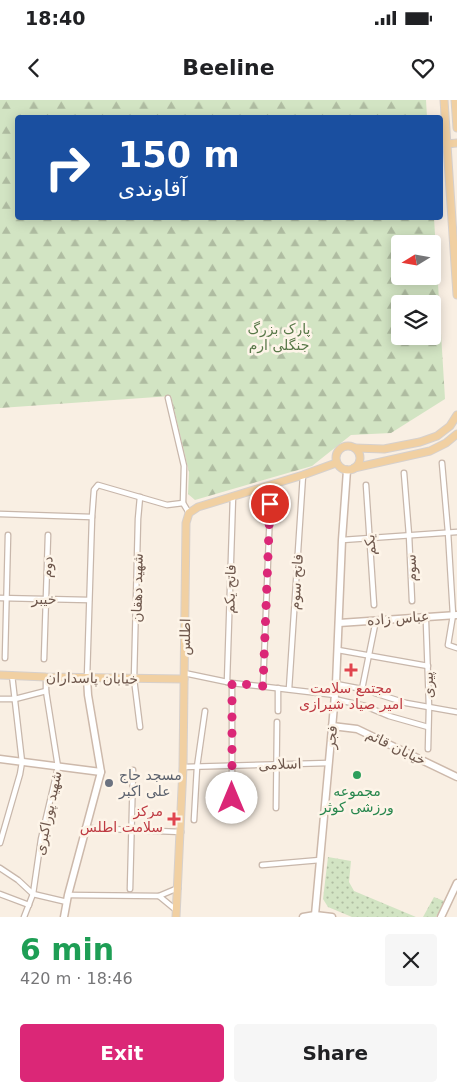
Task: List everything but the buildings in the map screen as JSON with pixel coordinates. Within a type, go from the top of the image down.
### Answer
[{"type":"main road","points":[[444,100],[457,294]]},
{"type":"main road","points":[[455,100],[457,128]]},
{"type":"main road","points":[[447,144],[457,143]]},
{"type":"main road","points":[[457,416],[450,426],[437,436],[420,442],[384,448],[355,448],[347,446],[340,448],[336,455],[336,463],[341,468],[351,469],[430,451],[446,443],[457,434]]},
{"type":"main road","points":[[351,469],[359,462],[360,458],[355,448]]},
{"type":"main road","points":[[189,513],[198,507],[271,486],[336,463]]},
{"type":"main road","name":"فجر","points":[[315,914],[336,684],[342,540],[351,469]]},
{"type":"main road","name":"اطلس","points":[[176,913],[183,767],[186,523],[189,513]]},
{"type":"main road","name":"عباس زاده","points":[[339,623],[455,615]]},
{"type":"main road","name":"خیابان پاسداران","points":[[0,675],[134,679],[184,676]]},
{"type":"main road","points":[[64,917],[85,828],[101,772],[88,695],[87,678]]},
{"type":"main road","name":"خیابان قائم","points":[[332,726],[357,728],[457,777]]},
{"type":"main road","points":[[0,760],[101,772]]},
{"type":"main road","points":[[441,917],[457,883]]},
{"type":"main road","points":[[303,917],[315,914],[329,917]]},
{"type":"street","points":[[168,398],[184,466],[184,503],[189,513]]},
{"type":"street","points":[[442,462],[455,615],[448,645],[457,648]]},
{"type":"street","points":[[404,474],[409,535]]},
{"type":"street","name":"فاتح سوم","points":[[289,690],[303,475]]},
{"type":"street","points":[[87,678],[94,490],[98,485],[166,505],[184,503]]},
{"type":"street","name":"یکم","points":[[366,485],[374,604]]},
{"type":"street","points":[[263,686],[271,486]]},
{"type":"street","name":"فاتح یکم","points":[[230,682],[233,496]]},
{"type":"street","name":"شهید دهقان","points":[[140,497],[134,679],[140,727]]},
{"type":"street","points":[[0,514],[92,517]]},
{"type":"street","points":[[342,540],[457,532]]},
{"type":"street","points":[[5,658],[8,535]]},
{"type":"street","name":"دوم","points":[[45,599],[48,535]]},
{"type":"street","name":"سوم","points":[[409,535],[412,601]]},
{"type":"street","name":"خیبر","points":[[0,598],[89,600]]},
{"type":"street","points":[[44,659],[45,599]]},
{"type":"street","points":[[362,689],[376,620]]},
{"type":"street","name":"پیری","points":[[426,622],[429,707],[428,749]]},
{"type":"street","points":[[338,650],[428,666]]},
{"type":"street","points":[[0,843],[22,762],[12,675]]},
{"type":"street","points":[[184,676],[335,697],[389,716],[428,727]]},
{"type":"street","name":"شهید پوراکبری","points":[[24,917],[33,894],[41,839],[58,767],[46,691],[46,677]]},
{"type":"street","points":[[230,682],[232,814]]},
{"type":"street","points":[[336,684],[362,689],[406,703],[457,712]]},
{"type":"street","points":[[278,688],[278,711]]},
{"type":"street","points":[[0,698],[15,700],[46,691]]},
{"type":"street","points":[[194,820],[197,767],[204,711]]},
{"type":"street","points":[[276,808],[278,722]]},
{"type":"street","name":"اسلامی","points":[[183,767],[329,763]]},
{"type":"street","points":[[130,889],[133,770]]},
{"type":"street","points":[[85,828],[181,832]]},
{"type":"street","points":[[262,865],[320,860]]},
{"type":"street","points":[[0,868],[18,880],[33,894],[68,898],[159,896],[178,888]]},
{"type":"street","points":[[0,894],[28,905]]},
{"type":"street","points":[[159,896],[176,913]]},
{"type":"green space","name":"پارک بزرگ جنگلی ارم","points":[[0,100],[426,100],[427,115],[15,115],[15,220],[434,220],[435,235],[391,235],[391,285],[438,285],[439,295],[391,295],[391,345],[441,345],[441,333],[445,399],[391,433],[351,435],[312,466],[195,500],[188,494],[189,472],[171,396],[0,408]]},
{"type":"green space","points":[[328,857],[351,861],[349,882],[354,891],[416,917],[352,917],[328,907],[323,899]]},
{"type":"green space","points":[[434,897],[444,901],[436,917],[423,917]]},
{"type":"place","name":"مجتمع سلامت امیر صیاد شیرازی","points":[[351,670]]},
{"type":"place","name":"مجموعه ورزشی کوثر","points":[[357,775]]},
{"type":"place","name":"مسجد حاج علی اکبر","points":[[109,783]]},
{"type":"place","name":"مرکز سلامت اطلس","points":[[174,819]]},
{"type":"route","points":[[232,798],[232,683],[263,686],[270,504]]}]
